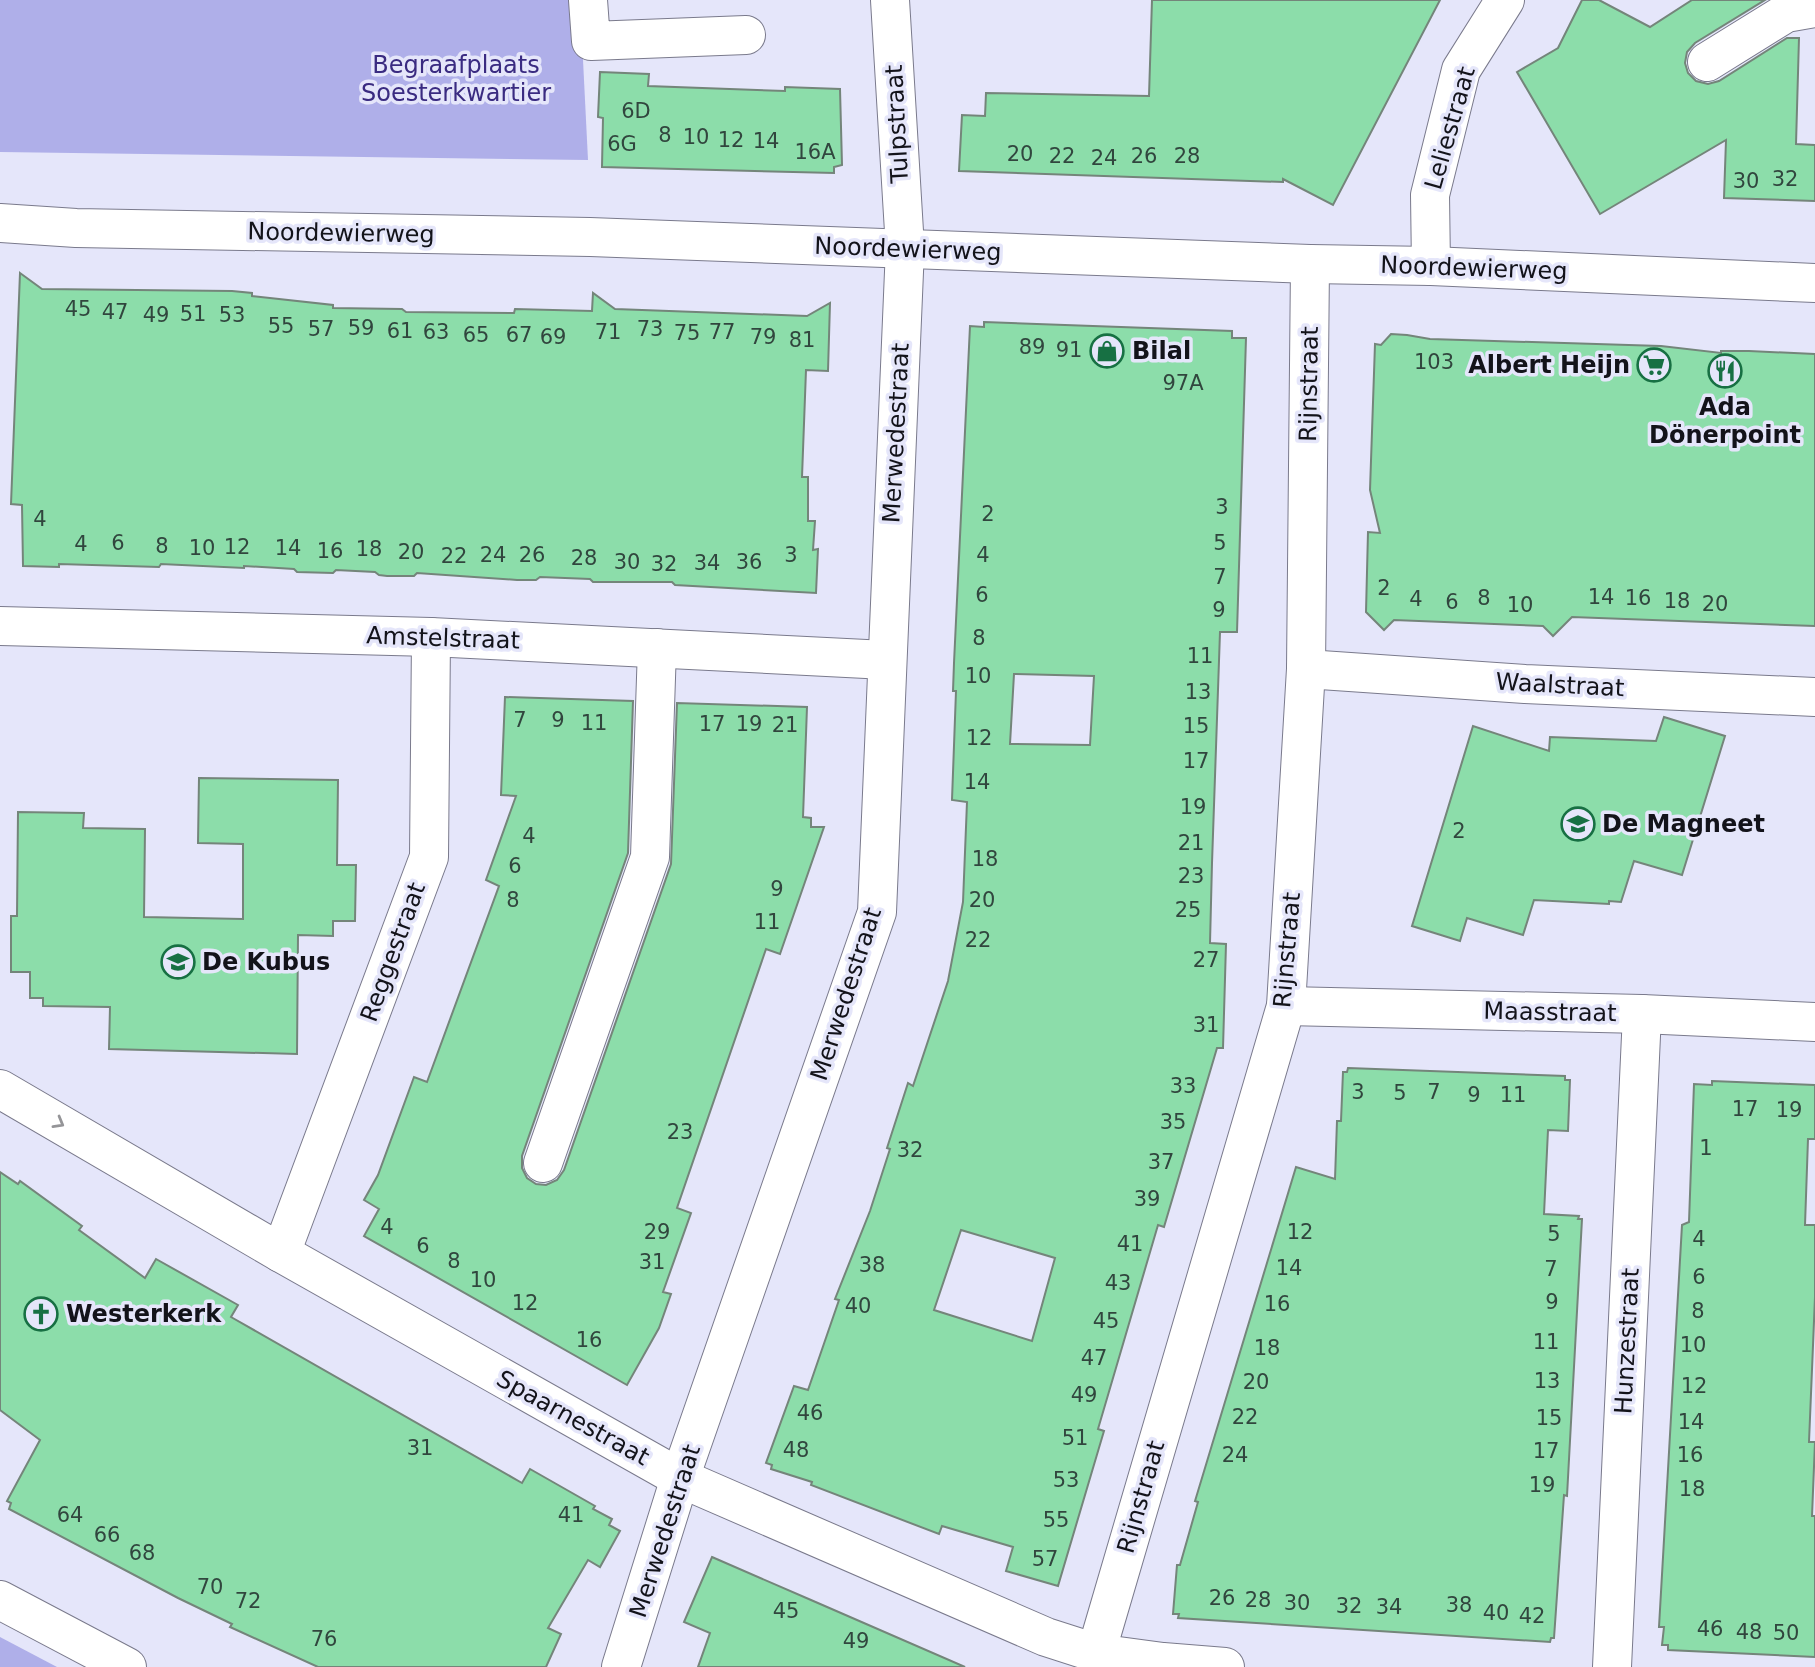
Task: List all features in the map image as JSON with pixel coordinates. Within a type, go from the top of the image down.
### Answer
[{"type":"street","points":[[588,0],[591,41],[746,35]]},
{"type":"street","name":"Tulpstraat","points":[[890,0],[905,248]]},
{"type":"street","name":"Leliestraat","points":[[1431,266],[1430,195],[1461,70],[1505,0]]},
{"type":"street","points":[[1707,62],[1786,13],[1815,8]]},
{"type":"street","name":"Noordewierweg","points":[[0,223],[76,228],[577,237],[1310,264],[1431,266],[1815,283]]},
{"type":"street","name":"Merwedestraat","points":[[621,1667],[680,1479],[877,912],[905,248]]},
{"type":"street","name":"Rijnstraat","points":[[1096,1653],[1286,1006],[1306,668],[1310,264]]},
{"type":"street","name":"Amstelstraat","points":[[0,625],[431,637],[886,660]]},
{"type":"street","name":"Reggestraat","points":[[281,1253],[429,857],[431,637]]},
{"type":"street","points":[[543,1163],[650,857],[657,648]]},
{"type":"street","name":"Waalstraat","points":[[1306,668],[1525,684],[1815,697]]},
{"type":"street","name":"Maasstraat","points":[[1286,1006],[1815,1021]]},
{"type":"street","name":"Hunzestraat","points":[[1612,1667],[1642,1014]]},
{"type":"street","name":"Spaarnestraat","points":[[0,1089],[281,1253],[680,1479],[1046,1637],[1096,1653],[1225,1667]]},
{"type":"street","points":[[0,1600],[127,1667]]},
{"type":"green space","name":"Begraafplaats Soesterkwartier","points":[[0,0],[580,0],[588,160],[0,152]]},
{"type":"green space","points":[[0,1637],[57,1667],[0,1667]]},
{"type":"building","points":[[1152,0],[1440,0],[1333,205],[1283,179],[1283,182],[959,171],[962,115],[985,116],[986,93],[1149,96]]},
{"type":"building","points":[[1582,0],[1599,0],[1650,27],[1692,0],[1765,0],[1695,43],[1687,52],[1685,63],[1688,73],[1696,81],[1708,84],[1719,81],[1787,38],[1799,38],[1796,144],[1815,145],[1815,201],[1724,198],[1726,140],[1600,214],[1517,72],[1558,48]]},
{"type":"building","points":[[600,72],[649,74],[648,86],[785,91],[785,87],[840,89],[842,165],[834,167],[834,173],[602,167],[603,118],[598,117]]},
{"type":"building","points":[[20,273],[42,289],[232,291],[252,293],[252,296],[333,305],[333,308],[402,309],[406,312],[514,313],[515,309],[592,311],[593,293],[615,309],[807,316],[830,303],[828,371],[806,370],[802,477],[808,477],[808,521],[815,521],[813,550],[818,549],[816,593],[675,585],[672,582],[593,582],[590,579],[540,577],[536,580],[517,580],[417,573],[414,576],[387,576],[375,572],[297,572],[294,569],[244,566],[23,566],[22,505],[11,504]]},
{"type":"building","points":[[984,322],[1232,331],[1232,338],[1246,338],[1237,632],[1220,632],[1212,863],[1210,943],[1226,944],[1223,1048],[1217,1048],[1164,1227],[1158,1225],[1098,1429],[1104,1431],[1058,1586],[1006,1571],[1013,1547],[942,1526],[939,1534],[811,1485],[812,1482],[771,1469],[772,1465],[766,1463],[794,1386],[808,1390],[839,1300],[835,1299],[870,1211],[908,1083],[913,1086],[948,981],[963,902],[967,802],[952,800],[956,691],[953,691],[954,663],[970,326],[984,327]],"holes":[[[1014,674],[1094,676],[1090,745],[1010,744]],[[961,1230],[1055,1258],[1032,1341],[934,1310]]]},
{"type":"building","points":[[1391,334],[1430,339],[1661,346],[1721,353],[1749,351],[1815,354],[1815,626],[1572,617],[1553,636],[1543,626],[1394,620],[1384,630],[1366,612],[1368,532],[1380,533],[1370,490],[1375,344],[1381,345]]},
{"type":"building","points":[[505,697],[633,701],[628,853],[522,1156],[522,1168],[527,1178],[536,1184],[546,1185],[557,1180],[564,1170],[671,864],[677,703],[807,707],[803,817],[811,818],[811,827],[824,827],[780,954],[766,949],[677,1208],[691,1213],[663,1292],[671,1294],[659,1328],[627,1385],[364,1236],[379,1209],[364,1200],[378,1175],[414,1077],[427,1082],[499,886],[486,880],[516,796],[501,795]]},
{"type":"building","points":[[1664,717],[1725,736],[1682,875],[1634,861],[1621,902],[1609,901],[1609,904],[1534,900],[1523,935],[1467,918],[1460,941],[1412,926],[1473,726],[1549,751],[1550,737],[1656,741]]},
{"type":"building","points":[[199,778],[338,780],[337,865],[356,865],[355,921],[333,921],[333,936],[298,935],[297,1054],[109,1049],[110,1007],[43,1006],[43,998],[30,998],[30,972],[11,972],[11,916],[17,916],[18,812],[84,813],[83,828],[145,829],[144,917],[243,919],[243,844],[198,843]]},
{"type":"building","points":[[1348,1068],[1565,1076],[1565,1080],[1570,1080],[1568,1131],[1548,1130],[1544,1214],[1579,1216],[1578,1219],[1582,1219],[1567,1496],[1564,1495],[1554,1638],[1551,1638],[1550,1642],[1178,1618],[1179,1614],[1173,1614],[1177,1565],[1180,1565],[1198,1502],[1195,1501],[1296,1167],[1335,1179],[1337,1121],[1341,1121],[1343,1072],[1347,1072]]},
{"type":"building","points":[[1712,1081],[1815,1085],[1815,1139],[1808,1139],[1805,1225],[1815,1225],[1809,1442],[1815,1442],[1812,1516],[1815,1516],[1815,1657],[1668,1650],[1668,1645],[1662,1645],[1664,1627],[1659,1627],[1682,1225],[1689,1222],[1694,1084],[1712,1085]]},
{"type":"building","points":[[0,1172],[18,1184],[20,1181],[82,1226],[79,1230],[145,1278],[156,1259],[238,1305],[231,1317],[522,1483],[530,1469],[595,1506],[593,1509],[612,1519],[609,1525],[620,1531],[600,1567],[588,1560],[548,1628],[561,1634],[546,1667],[318,1667],[230,1627],[232,1624],[9,1509],[11,1503],[7,1501],[40,1440],[0,1410]]},
{"type":"building","points":[[712,1557],[965,1667],[698,1667],[710,1633],[684,1622]]},
{"type":"place","name":"Bilal","points":[[1107,351]]},
{"type":"place","name":"Albert Heijn","points":[[1654,365]]},
{"type":"place","name":"Ada Dönerpoint","points":[[1725,371]]},
{"type":"place","name":"De Magneet","points":[[1578,824]]},
{"type":"place","name":"De Kubus","points":[[178,962]]},
{"type":"place","name":"Westerkerk","points":[[41,1314]]}]
